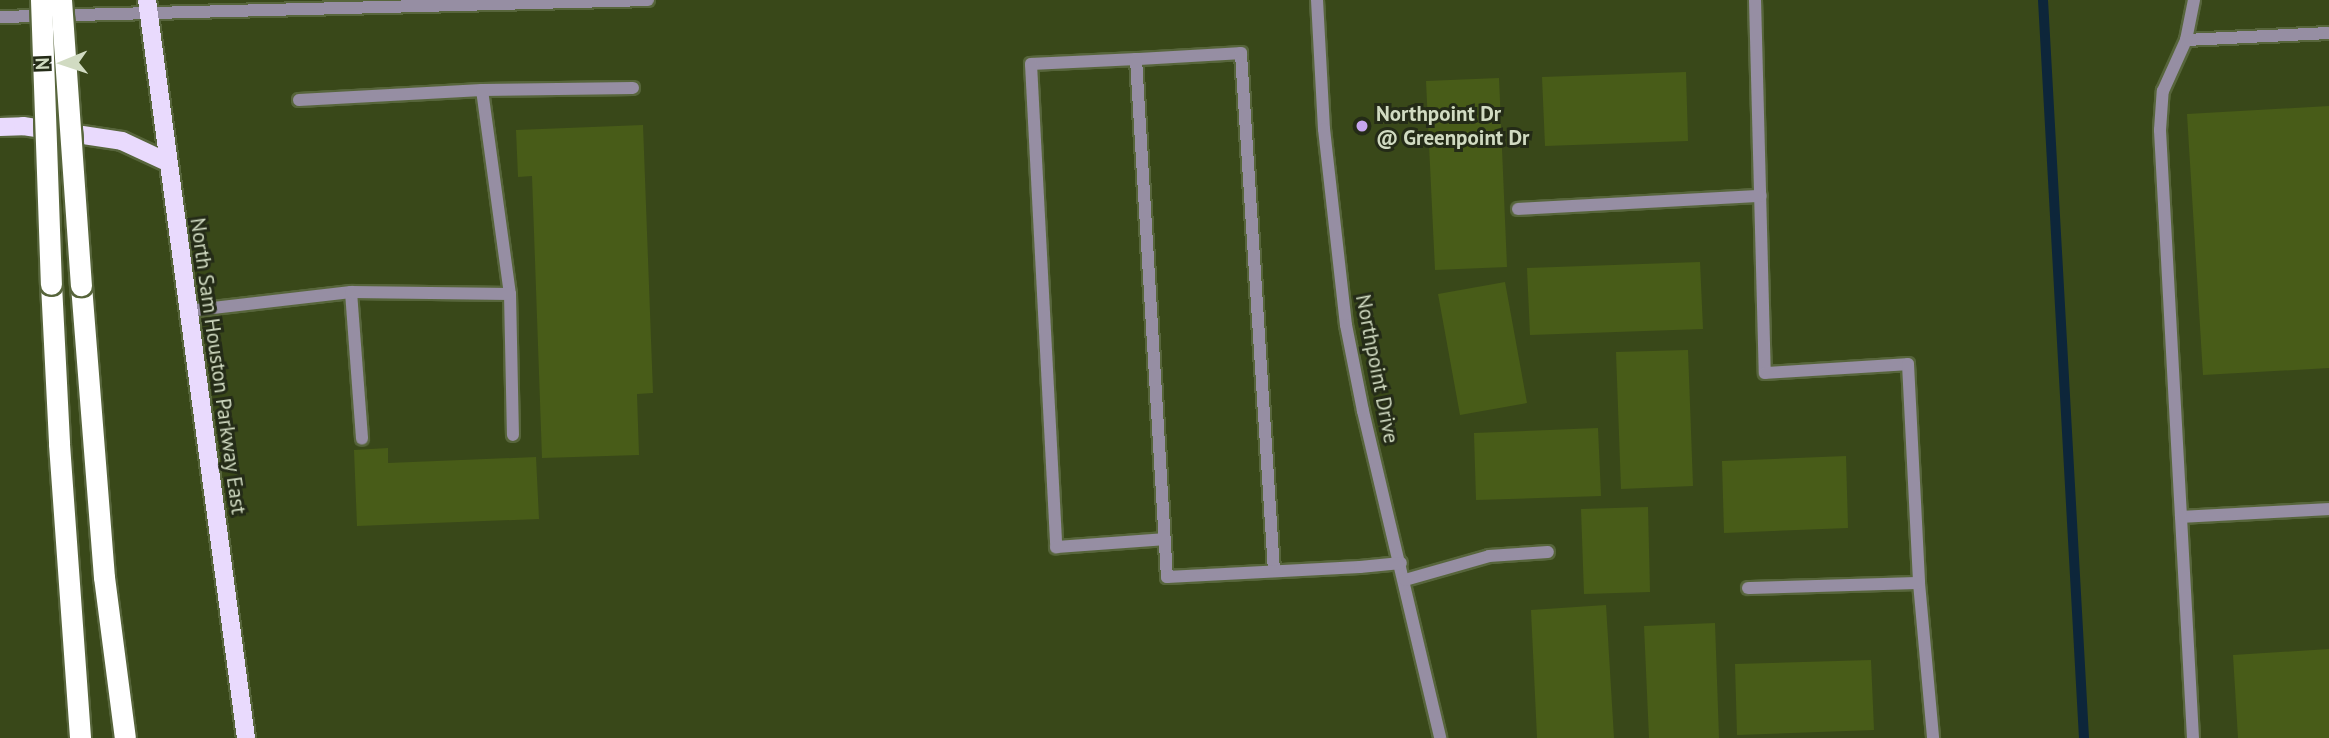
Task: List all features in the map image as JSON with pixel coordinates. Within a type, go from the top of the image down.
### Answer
[{"type":"highway","points":[[41,0],[59,444],[80,738]]},
{"type":"highway","points":[[61,0],[104,577],[125,738]]},
{"type":"main road","name":"North Sam Houston Parkway East","points":[[147,7],[246,738]]},
{"type":"main road","points":[[0,127],[23,126],[122,141],[167,162]]},
{"type":"street","points":[[0,17],[147,7],[648,0]]},
{"type":"street","name":"Northpoint Drive","points":[[1317,0],[1324,129],[1346,325],[1363,411],[1401,563],[1440,738]]},
{"type":"street","points":[[2193,738],[2160,130],[2163,91],[2186,40],[2194,0]]},
{"type":"street","points":[[1755,6],[1765,373],[1908,364],[1919,583],[1933,738]]},
{"type":"street","points":[[2186,40],[2329,33]]},
{"type":"street","points":[[1164,539],[1056,547],[1031,64],[1241,53],[1274,571]]},
{"type":"street","points":[[1136,59],[1167,577],[1401,563]]},
{"type":"street","points":[[299,100],[482,90],[633,88]]},
{"type":"street","points":[[482,90],[510,294],[513,435]]},
{"type":"street","points":[[1518,209],[1761,196]]},
{"type":"street","points":[[187,311],[351,292],[510,294]]},
{"type":"street","points":[[351,292],[362,439]]},
{"type":"street","points":[[2181,517],[2329,509]]},
{"type":"street","points":[[1405,580],[1489,556],[1548,552]]},
{"type":"street","points":[[1748,588],[1919,583]]},
{"type":"building","points":[[1686,72],[1688,141],[1545,146],[1542,77]]},
{"type":"building","points":[[1499,78],[1507,267],[1435,270],[1426,81]]},
{"type":"building","points":[[2329,106],[2329,368],[2203,375],[2187,114]]},
{"type":"building","points":[[643,125],[653,393],[637,394],[639,455],[542,458],[532,176],[518,177],[516,130]]},
{"type":"building","points":[[1700,262],[1703,329],[1530,335],[1527,268]]},
{"type":"building","points":[[1505,282],[1527,403],[1460,415],[1438,294]]},
{"type":"building","points":[[1688,350],[1693,486],[1621,489],[1616,352]]},
{"type":"building","points":[[1598,428],[1601,496],[1476,500],[1474,433]]},
{"type":"building","points":[[388,448],[388,463],[536,457],[539,519],[357,526],[354,450]]},
{"type":"building","points":[[1846,456],[1848,528],[1724,533],[1722,461]]},
{"type":"building","points":[[1648,507],[1650,592],[1584,594],[1581,509]]},
{"type":"building","points":[[1606,605],[1614,738],[1537,738],[1531,610]]},
{"type":"building","points":[[1715,623],[1719,738],[1649,738],[1644,626]]},
{"type":"building","points":[[2329,649],[2329,738],[2238,738],[2233,655]]},
{"type":"building","points":[[1871,660],[1874,730],[1737,735],[1735,664]]},
{"type":"waterway","points":[[2043,0],[2084,738]]},
{"type":"place","name":"Northpoint Dr @ Greenpoint Dr","points":[[1362,126]]}]
